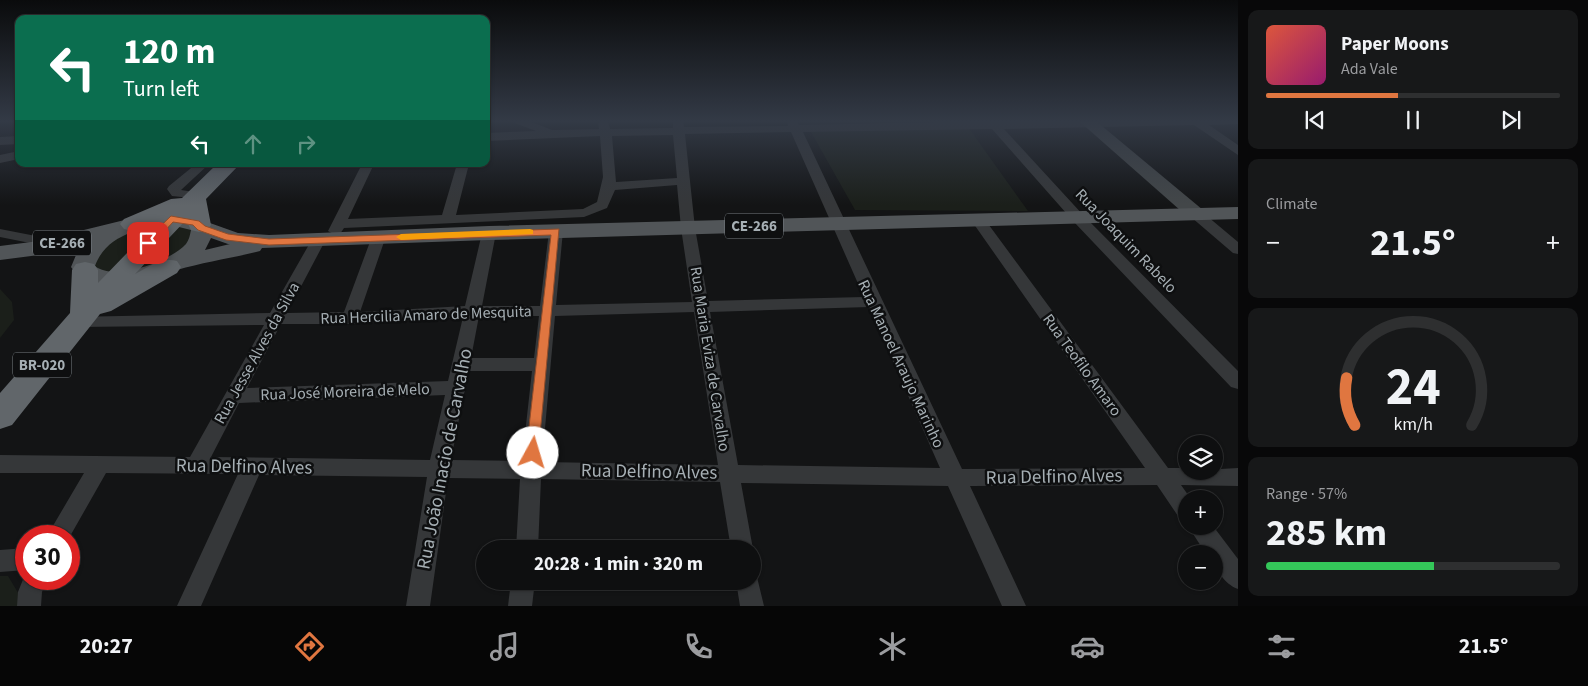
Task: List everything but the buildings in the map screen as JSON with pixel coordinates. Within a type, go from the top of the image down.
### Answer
[{"type":"highway","name":"BR-020","points":[[0,416],[114,279],[171,219],[226,167]]},
{"type":"highway","points":[[128,226],[195,196],[201,226]]},
{"type":"highway","points":[[81,318],[171,266]]},
{"type":"highway","points":[[81,318],[84,269]]},
{"type":"main road","name":"CE-266","points":[[171,266],[269,242],[329,235],[378,238],[837,223],[1238,214]]},
{"type":"main road","points":[[171,219],[201,226],[195,248],[171,266],[114,279],[97,277],[84,269],[86,255],[92,248],[128,226],[171,219]]},
{"type":"main road","name":"CE-266","points":[[0,254],[39,248],[128,226]]},
{"type":"main road","name":"CE-266","points":[[201,226],[231,238],[269,242]]},
{"type":"main road","name":"CE-266","points":[[0,254],[49,258],[84,269]]},
{"type":"street","points":[[329,235],[448,218],[584,213],[596,210],[604,204],[608,192],[607,149]]},
{"type":"street","name":"Rua Maria Eviza de Carvalho","points":[[681,149],[688,228],[740,540]]},
{"type":"street","name":"Rua Manoel Araujo Marinho","points":[[804,149],[1014,606]]},
{"type":"street","name":"Rua Joaquim Rabelo","points":[[1017,149],[1079,218],[1238,382]]},
{"type":"street","points":[[1120,149],[1238,250]]},
{"type":"street","points":[[0,159],[15,156]]},
{"type":"street","points":[[195,196],[177,193],[174,189],[200,167]]},
{"type":"street","name":"Rua Jesse Alves da Silva","points":[[196,465],[276,318],[329,235],[366,167]]},
{"type":"street","points":[[448,218],[462,167]]},
{"type":"street","points":[[608,192],[684,181]]},
{"type":"street","name":"Rua Teofilo Amaro","points":[[978,220],[1178,498]]},
{"type":"street","points":[[527,540],[531,470],[556,231]]},
{"type":"street","points":[[0,233],[36,240],[39,248]]},
{"type":"street","name":"Rua João Inacio de Carvalho","points":[[418,606],[438,471],[458,388],[489,233]]},
{"type":"street","points":[[350,318],[378,238]]},
{"type":"street","name":"Rua Hercilia Amaro de Mesquita","points":[[81,318],[350,318],[700,305],[873,302]]},
{"type":"street","points":[[462,365],[543,364]]},
{"type":"street","name":"Rua José Moreira de Melo","points":[[233,396],[458,388]]},
{"type":"street","name":"Rua Delfino Alves","points":[[0,464],[196,465],[438,471],[531,470],[954,478],[1238,477]]},
{"type":"street","points":[[64,525],[100,464]]},
{"type":"street","points":[[189,606],[252,467]]},
{"type":"street","points":[[1206,535],[1238,578]]},
{"type":"street","points":[[0,562],[15,560]]},
{"type":"street","points":[[29,606],[31,590]]},
{"type":"street","points":[[520,606],[522,590]]},
{"type":"street","points":[[749,590],[752,606]]},
{"type":"shaded area","points":[[821,149],[984,149],[1028,211],[855,210]]},
{"type":"shaded area","points":[[157,222],[109,275],[95,269],[94,253],[106,241]]},
{"type":"shaded area","points":[[177,222],[194,231],[190,247],[130,275]]},
{"type":"shaded area","points":[[0,289],[12,302],[14,320],[0,338]]},
{"type":"shaded area","points":[[0,576],[8,576],[26,606],[0,606]]},
{"type":"slow traffic","points":[[401,237],[530,232]]},
{"type":"route","points":[[148,243],[171,219],[196,223],[202,228],[226,237],[269,242],[556,231],[533,453]]}]
